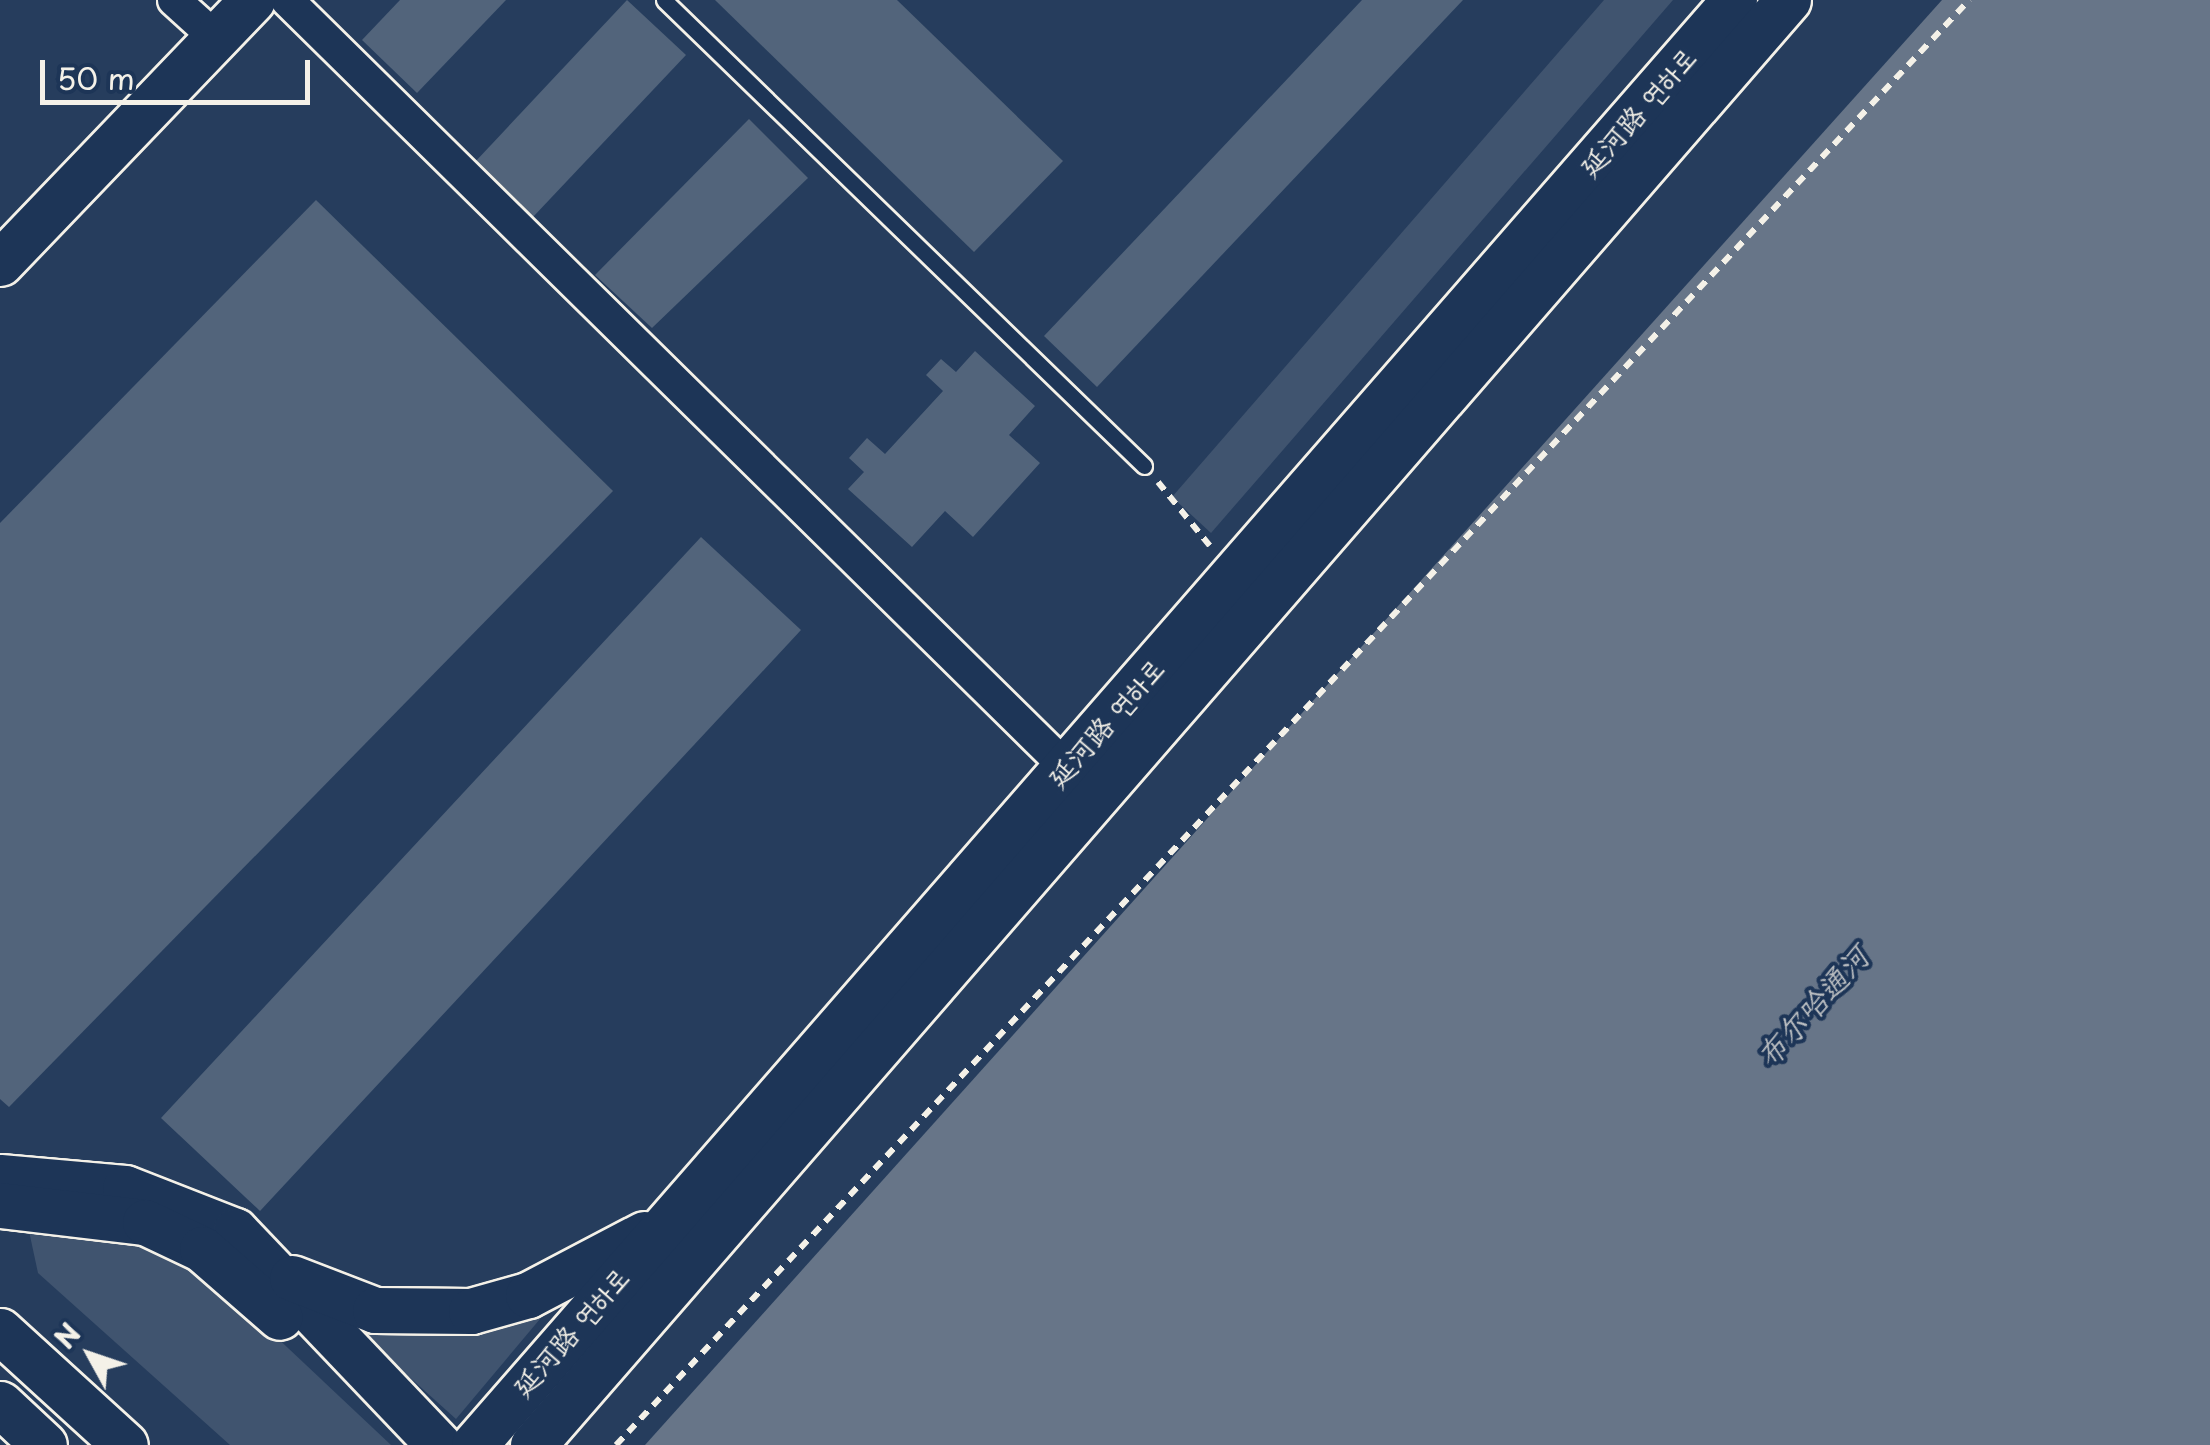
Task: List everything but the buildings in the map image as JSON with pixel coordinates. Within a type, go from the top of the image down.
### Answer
[{"type":"main road","points":[[0,263],[252,0]]},
{"type":"main road","name":"延河路 연하로","points":[[474,1445],[1734,0]]},
{"type":"main road","name":"延河路 연하로","points":[[533,1445],[1788,0]]},
{"type":"main road","points":[[0,1176],[154,1197],[235,1231],[439,1445]]},
{"type":"main road","points":[[0,1205],[145,1222],[202,1249],[412,1445]]},
{"type":"main road","points":[[269,1264],[360,1306],[456,1312],[528,1295],[667,1222]]},
{"type":"main road","points":[[0,1331],[125,1445]]},
{"type":"main road","points":[[0,1404],[44,1445]]},
{"type":"street","points":[[174,0],[216,39]]},
{"type":"street","points":[[287,0],[1066,767]]},
{"type":"lane","points":[[664,0],[1144,466]]},
{"type":"path","points":[[616,1445],[1970,0]]},
{"type":"path","points":[[1144,466],[1213,550]]},
{"type":"shaded area","points":[[1604,0],[1673,0],[1211,533],[1172,497]]},
{"type":"shaded area","points":[[29,1231],[128,1231],[220,1284],[391,1445],[230,1445],[38,1273]]},
{"type":"shaded area","points":[[561,1294],[456,1419],[335,1310]]},
{"type":"water","name":"布尔哈通河","points":[[1942,0],[2210,0],[2210,1445],[645,1445]]}]
